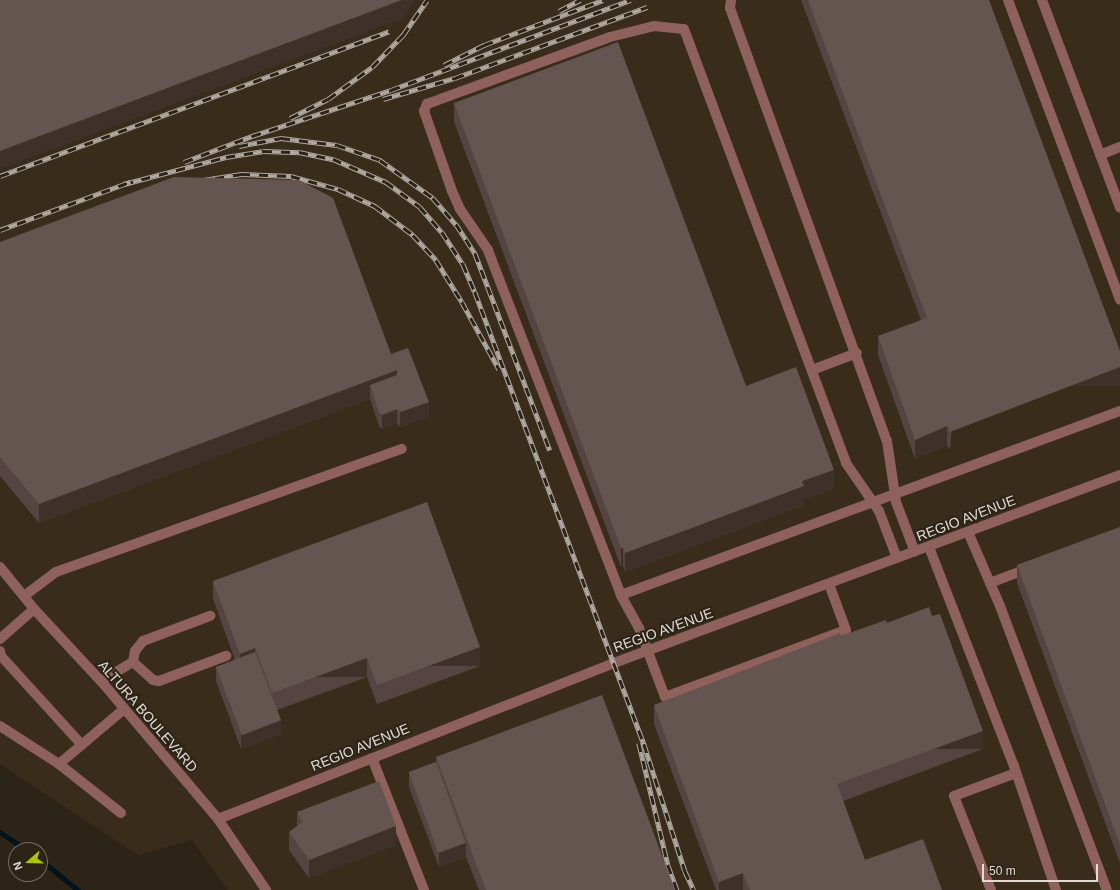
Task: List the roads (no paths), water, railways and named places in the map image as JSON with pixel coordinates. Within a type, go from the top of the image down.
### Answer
[{"type":"street","points":[[731,0],[730,8],[857,353],[890,450],[895,495],[915,552]]},
{"type":"street","points":[[1008,0],[1120,300]]},
{"type":"street","points":[[1042,0],[1120,208]]},
{"type":"street","points":[[829,584],[846,630],[665,697],[648,650],[621,595],[488,250],[460,209],[452,191],[424,111],[427,104],[610,37],[654,26],[684,29],[846,463],[874,502],[884,521],[897,558]]},
{"type":"street","points":[[1100,155],[1120,147]]},
{"type":"street","points":[[812,370],[857,353]]},
{"type":"street","points":[[621,595],[1120,411]]},
{"type":"street","points":[[24,596],[56,572],[402,450]]},
{"type":"street","name":"REGIO AVENUE","points":[[218,819],[648,650],[1120,475]]},
{"type":"street","points":[[968,532],[990,583],[1107,890]]},
{"type":"street","points":[[929,547],[1016,773],[1056,890]]},
{"type":"street","points":[[990,583],[1040,564]]},
{"type":"street","name":"ALTURA BOULEVARD","points":[[0,567],[34,609],[101,681],[218,819],[266,890]]},
{"type":"street","points":[[0,639],[34,609]]},
{"type":"street","points":[[101,681],[133,662],[135,651],[143,641],[210,616]]},
{"type":"street","points":[[0,651],[1,656],[82,745]]},
{"type":"street","points":[[133,662],[153,680],[159,681],[226,656]]},
{"type":"street","points":[[59,764],[124,709]]},
{"type":"street","points":[[0,726],[59,764],[121,813]]},
{"type":"street","points":[[372,758],[424,890]]},
{"type":"street","points":[[990,890],[954,796],[1016,773]]},
{"type":"waterway","points":[[0,832],[15,842]]},
{"type":"waterway","points":[[48,866],[78,890]]},
{"type":"railway","points":[[290,118],[328,99],[372,67],[403,35],[427,0]]},
{"type":"railway","points":[[559,11],[580,0]]},
{"type":"railway","points":[[444,65],[484,45],[603,0]]},
{"type":"railway","points":[[184,162],[252,136],[391,90],[631,0]]},
{"type":"railway","points":[[383,99],[455,78],[647,7]]},
{"type":"railway","points":[[0,176],[389,31]]},
{"type":"railway","points":[[239,146],[281,138],[337,145],[380,160],[433,198],[456,224],[475,253],[550,450]]},
{"type":"railway","points":[[124,184],[226,157],[263,151],[299,152],[333,159],[386,182],[420,207],[442,232],[463,264],[475,292],[644,744],[685,871],[694,890]]},
{"type":"railway","points":[[197,181],[241,174],[291,176],[338,189],[375,206],[413,235],[436,260],[462,302],[499,369]]},
{"type":"railway","points":[[0,230],[130,182]]},
{"type":"railway","points":[[639,743],[668,865],[677,890]]}]
